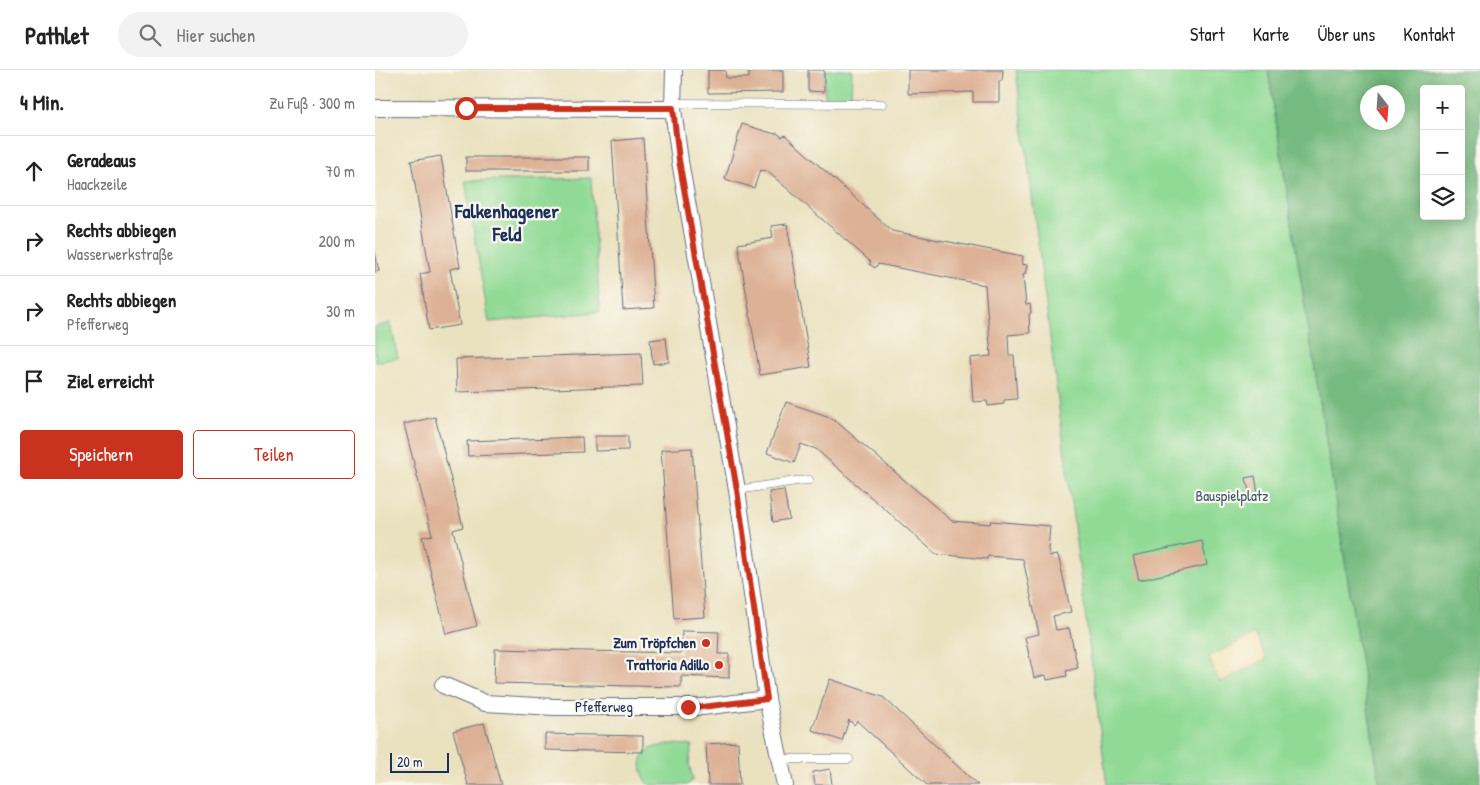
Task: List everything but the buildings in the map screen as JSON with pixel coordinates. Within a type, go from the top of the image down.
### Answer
[{"type":"street","points":[[673,70],[673,106],[679,160],[737,490],[767,699],[785,785]]},
{"type":"street","points":[[375,108],[673,106]]},
{"type":"street","name":"Pfefferweg","points":[[443,685],[485,703],[554,707],[702,707],[767,699]]},
{"type":"lane","points":[[673,106],[882,104]]},
{"type":"lane","points":[[737,490],[809,480]]},
{"type":"lane","points":[[781,759],[849,759]]},
{"type":"green space","points":[[824,70],[852,70],[851,98],[825,98]]},
{"type":"green space","name":"Bauspielplatz","points":[[1016,70],[1268,70],[1380,785],[1107,785]]},
{"type":"green space","points":[[1268,70],[1480,70],[1480,785],[1380,785]]},
{"type":"green space","points":[[591,178],[600,312],[489,322],[465,181]]},
{"type":"green space","points":[[391,323],[398,358],[375,362],[375,327]]},
{"type":"green space","points":[[668,744],[692,745],[689,763],[693,780],[687,785],[650,785],[644,776],[641,766],[647,751]]},
{"type":"sand","points":[[1255,634],[1267,659],[1220,682],[1208,657]]},
{"type":"place","name":"Zum Tröpfchen","points":[[706,643]]},
{"type":"place","name":"Trattoria Adillo","points":[[719,665]]},
{"type":"district","name":"Falkenhagener Feld","points":[[507,222]]},
{"type":"route","points":[[466,108],[673,108],[679,160],[737,490],[767,699],[688,707]]}]
